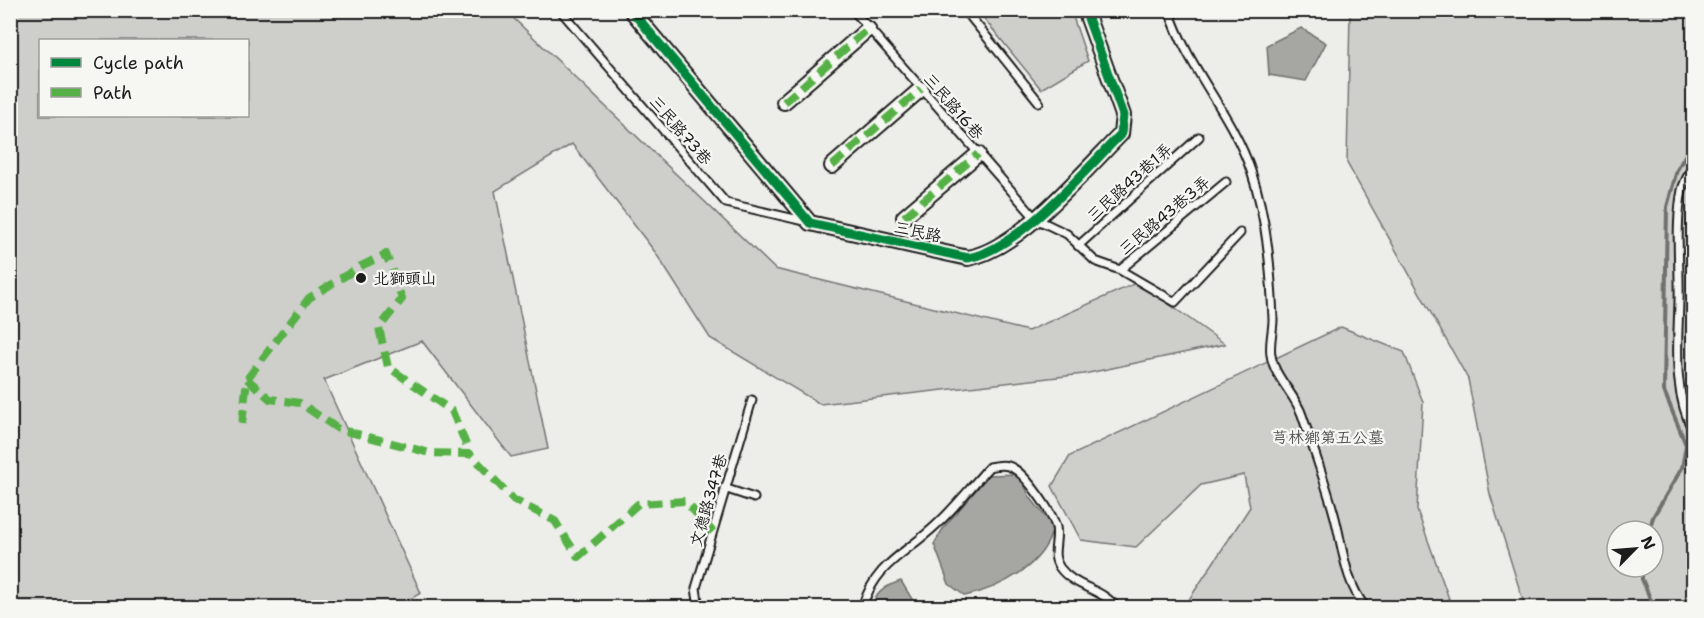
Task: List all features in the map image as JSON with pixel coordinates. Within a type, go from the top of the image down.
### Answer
[{"type":"street","points":[[631,10],[810,223]]},
{"type":"street","name":"三民路","points":[[810,223],[968,258],[981,255],[1036,219],[1121,134],[1123,115],[1085,10]]},
{"type":"street","points":[[784,102],[868,29]]},
{"type":"street","points":[[832,166],[921,89]]},
{"type":"street","points":[[904,217],[978,154]]},
{"type":"lane","name":"三民路73巷","points":[[560,10],[726,203],[810,223]]},
{"type":"lane","name":"三民路16巷","points":[[853,10],[1036,219]]},
{"type":"lane","points":[[964,10],[1039,102]]},
{"type":"lane","points":[[1169,10],[1197,73],[1226,120],[1251,171],[1265,230],[1271,286],[1274,330],[1270,355],[1299,405],[1334,514],[1346,566],[1356,596],[1366,608]]},
{"type":"lane","name":"三民路43巷1弄","points":[[1078,246],[1199,137]]},
{"type":"lane","points":[[1694,164],[1683,189],[1678,248],[1679,301],[1676,351],[1680,391],[1694,433]]},
{"type":"lane","name":"三民路43巷3弄","points":[[1120,270],[1226,182]]},
{"type":"lane","points":[[1036,219],[1067,234],[1095,261],[1120,270],[1175,302],[1240,233]]},
{"type":"lane","name":"文德路347巷","points":[[699,608],[696,588],[752,400]]},
{"type":"lane","points":[[862,608],[870,586],[881,569],[934,526],[989,467],[1008,466],[1023,476],[1055,526],[1054,554],[1059,567],[1075,582],[1094,590],[1117,608]]},
{"type":"lane","points":[[724,488],[754,498]]},
{"type":"green space","points":[[10,11],[506,11],[775,269],[1028,331],[1138,282],[1225,344],[1084,374],[820,404],[710,338],[655,252],[572,144],[495,191],[548,449],[511,457],[422,341],[324,380],[421,593],[394,608],[11,607]]},
{"type":"green space","points":[[978,11],[1071,11],[1088,61],[1041,89]]},
{"type":"green space","points":[[1350,11],[1693,11],[1693,607],[1525,607],[1490,494],[1468,379],[1347,163]]},
{"type":"green space","name":"芎林鄉第五公墓","points":[[1341,327],[1404,352],[1423,402],[1417,510],[1452,607],[1184,607],[1250,507],[1244,475],[1201,485],[1136,547],[1081,540],[1052,486],[1070,456]]},
{"type":"shaded area","points":[[1301,28],[1326,43],[1306,81],[1269,75],[1267,45]]},
{"type":"shaded area","points":[[1019,474],[1030,497],[1053,527],[1048,541],[1041,553],[1019,573],[992,587],[965,596],[949,584],[934,544],[944,527],[989,475]]},
{"type":"shaded area","points":[[901,581],[915,604],[914,607],[872,607],[882,590]]},
{"type":"waterway","points":[[1652,519],[1682,468],[1686,445],[1664,391],[1667,207],[1677,170],[1694,140]]},
{"type":"waterway","points":[[1642,579],[1654,608]]},
{"type":"marked path","points":[[784,102],[868,29]]},
{"type":"marked path","points":[[832,166],[921,89]]},
{"type":"marked path","points":[[904,217],[978,154]]},
{"type":"marked path","points":[[242,424],[247,379],[309,298],[361,266],[386,254],[402,299],[379,328],[388,367],[452,411],[470,454]]},
{"type":"marked path","points":[[247,379],[270,399],[300,403],[338,429],[430,453],[470,454],[514,500],[555,521],[578,557],[638,504],[685,501],[713,532]]},
{"type":"cycle path","points":[[631,10],[810,223],[968,258],[988,252],[1029,225],[1070,187],[1121,134],[1123,115],[1085,10]]},
{"type":"place","name":"北獅頭山","points":[[361,278]]}]
